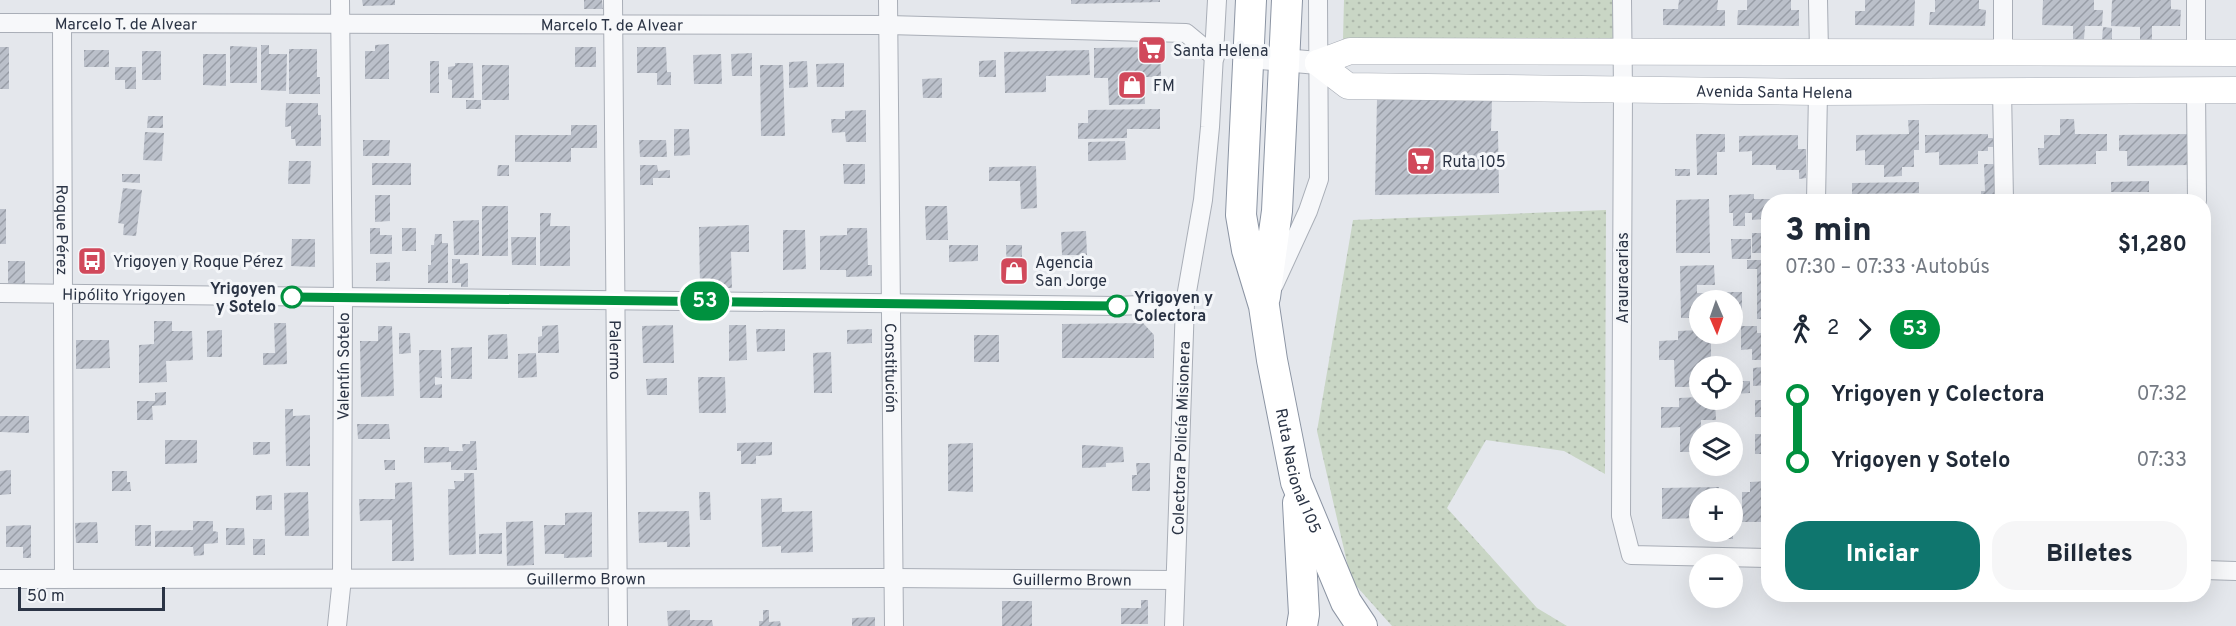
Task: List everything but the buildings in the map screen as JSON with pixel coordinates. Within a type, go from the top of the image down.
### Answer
[{"type":"highway","name":"Ruta Nacional 105","points":[[1251,0],[1241,215],[1247,250],[1264,306],[1296,482],[1346,602],[1362,626]]},
{"type":"highway","name":"Ruta Nacional 105","points":[[1264,306],[1277,211],[1287,0]]},
{"type":"highway","points":[[1296,482],[1304,614],[1302,626]]},
{"type":"main road","points":[[1318,63],[1350,51],[2236,53]]},
{"type":"main road","name":"Avenida Santa Helena","points":[[1318,63],[1348,86],[1818,92],[2002,89],[2236,90]]},
{"type":"street","name":"Valentín Sotelo","points":[[337,626],[342,578],[343,297],[340,0]]},
{"type":"street","name":"Palermo","points":[[613,0],[618,626]]},
{"type":"street","name":"Constitución","points":[[888,0],[894,626]]},
{"type":"street","name":"Colectora Policía Misionera","points":[[1174,626],[1185,303],[1203,200],[1215,57],[1217,0]]},
{"type":"street","points":[[1264,306],[1292,251],[1319,179],[1318,0]]},
{"type":"street","name":"Arauracarias","points":[[1622,0],[1621,516],[1631,555],[1761,558]]},
{"type":"street","points":[[1818,0],[1819,53]]},
{"type":"street","points":[[2003,0],[2003,53]]},
{"type":"street","points":[[2196,0],[2196,53]]},
{"type":"street","name":"Marcelo T. de Alvear","points":[[0,23],[888,25],[1186,33],[1215,57]]},
{"type":"street","name":"Roque Pérez","points":[[62,24],[64,579]]},
{"type":"street","points":[[1215,57],[1248,57],[1318,63]]},
{"type":"street","points":[[2002,89],[2004,194]]},
{"type":"street","points":[[2196,90],[2197,194]]},
{"type":"street","points":[[1816,194],[1818,92]]},
{"type":"street","name":"Hipólito Yrigoyen","points":[[0,293],[1117,306],[1185,303]]},
{"type":"street","points":[[2211,570],[2236,571]]},
{"type":"street","name":"Guillermo Brown","points":[[0,579],[1174,580]]},
{"type":"green space","points":[[1344,0],[1615,0],[1617,46],[1343,39]]},
{"type":"green space","points":[[1606,210],[1605,474],[1564,451],[1486,440],[1447,508],[1537,608],[1567,626],[1392,626],[1351,580],[1317,431],[1353,220]]},
{"type":"bus line","name":"53","points":[[292,297],[1117,306]]},
{"type":"place","name":"Santa Helena","points":[[1152,50]]},
{"type":"place","name":"FM","points":[[1132,85]]},
{"type":"place","name":"Ruta 105","points":[[1421,161]]},
{"type":"place","name":"Yrigoyen y Roque Pérez","points":[[92,261]]},
{"type":"place","name":"Agencia San Jorge","points":[[1014,271]]},
{"type":"place","name":"Yrigoyen y Sotelo","points":[[292,297]]},
{"type":"place","name":"Yrigoyen y Colectora","points":[[1117,306]]}]
